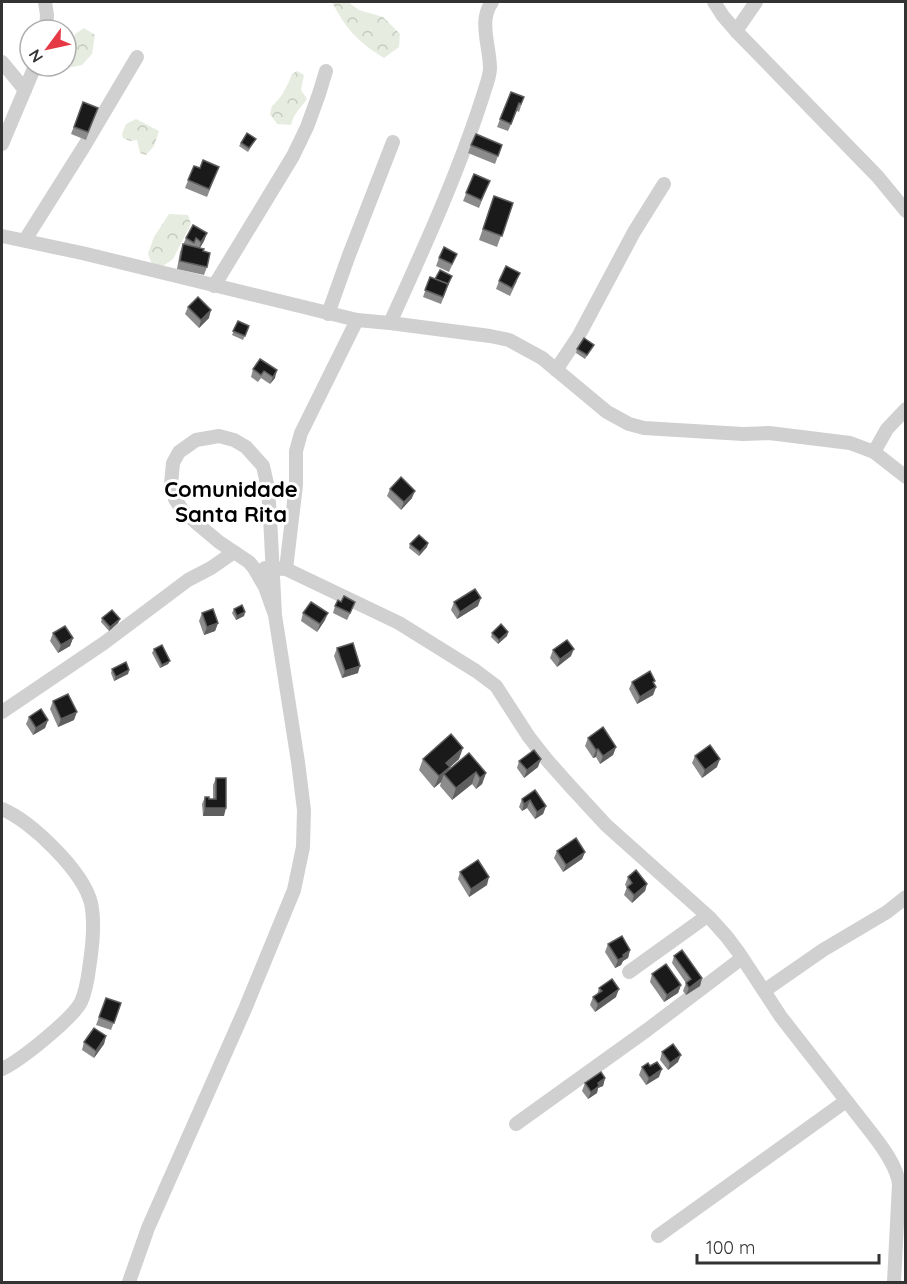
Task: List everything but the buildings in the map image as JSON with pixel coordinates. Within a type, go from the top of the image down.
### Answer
[{"type":"street","points":[[45,2],[48,18]]},
{"type":"street","points":[[390,323],[445,196],[487,84],[490,69],[485,18],[492,2]]},
{"type":"street","points":[[714,2],[736,31],[878,177],[906,211]]},
{"type":"street","points":[[736,31],[756,2]]},
{"type":"street","points":[[25,240],[137,57]]},
{"type":"street","points":[[2,62],[25,90]]},
{"type":"street","points":[[214,286],[293,156],[307,127],[326,71]]},
{"type":"street","points":[[2,144],[30,78]]},
{"type":"street","points":[[328,314],[393,142]]},
{"type":"street","points":[[556,370],[578,337],[634,232],[664,184]]},
{"type":"street","points":[[2,236],[357,320],[509,340],[542,358],[607,412],[629,424],[661,430],[769,434],[850,443],[874,452],[906,477]]},
{"type":"street","points":[[275,615],[279,569],[296,485],[297,443],[357,320]]},
{"type":"street","points":[[874,452],[887,429],[906,409]]},
{"type":"street","points":[[129,1282],[148,1228],[245,1009],[294,890],[303,847],[304,810],[275,615],[265,588],[249,562],[200,526],[183,511],[175,499],[171,484],[173,463],[179,452],[196,440],[219,436],[234,440],[246,447],[263,466],[279,569]]},
{"type":"street","points":[[2,712],[104,643],[188,580],[234,552]]},
{"type":"street","points":[[254,568],[279,569],[399,623],[496,686],[547,760],[571,787],[606,825],[707,916],[727,937],[798,1040],[902,1176],[899,1184],[896,1282]]},
{"type":"street","points":[[2,808],[36,831],[68,864],[90,901],[93,925],[87,987],[80,1003],[71,1016],[54,1031],[2,1069]]},
{"type":"street","points":[[764,991],[823,950],[887,912],[906,897]]},
{"type":"street","points":[[629,972],[707,916]]},
{"type":"street","points":[[516,1124],[742,958]]},
{"type":"street","points":[[658,1236],[846,1101]]},
{"type":"street","points":[[896,1282],[906,1273]]},
{"type":"green space","points":[[332,2],[348,2],[359,10],[383,17],[400,34],[399,47],[384,58],[375,52],[354,34],[342,20]]},
{"type":"green space","points":[[84,28],[95,35],[92,54],[82,65],[78,66],[78,32]]},
{"type":"green space","points":[[297,71],[304,75],[301,90],[307,99],[291,125],[277,124],[270,114],[272,106],[284,92],[292,74]]},
{"type":"green space","points":[[136,119],[159,131],[154,146],[146,155],[140,153],[137,140],[130,141],[123,138],[122,134],[126,124]]},
{"type":"green space","points":[[169,214],[188,215],[191,224],[173,259],[163,266],[152,264],[148,254],[154,237]]},
{"type":"district","name":"Comunidade Santa Rita","points":[[231,502]]}]
